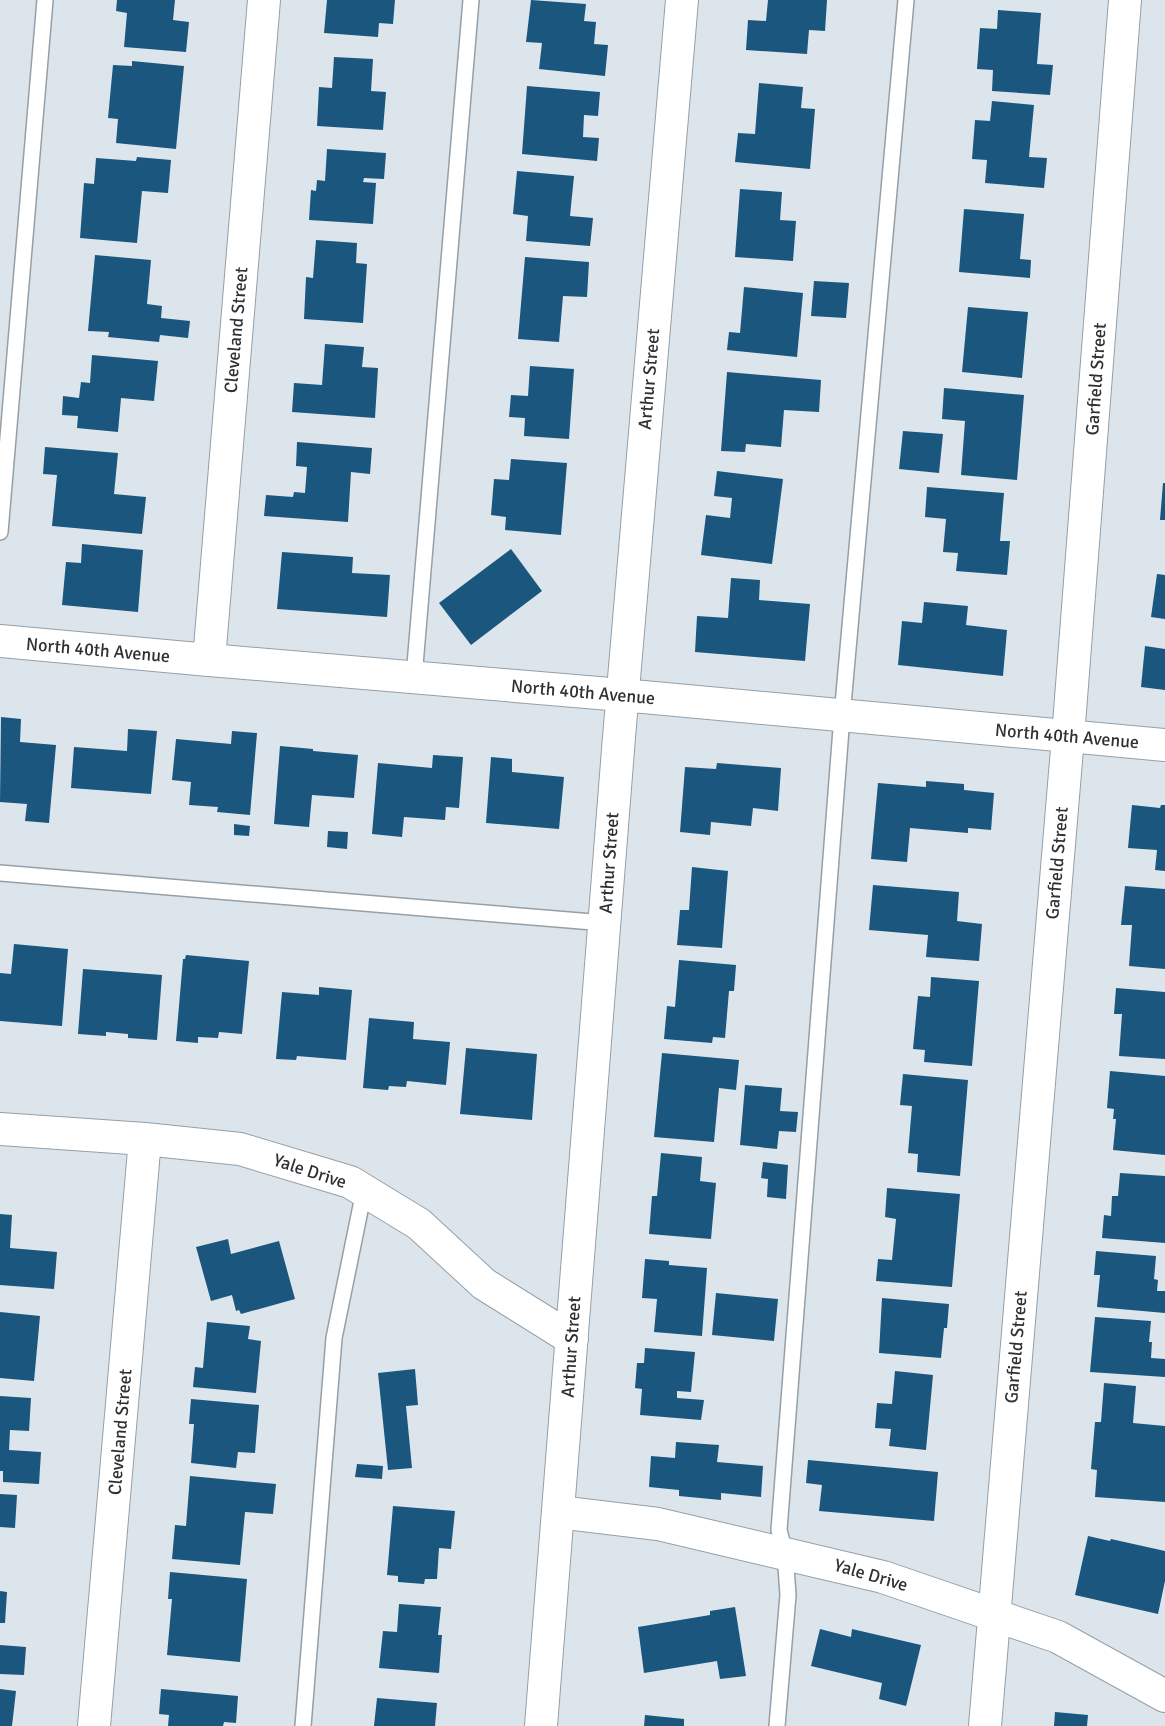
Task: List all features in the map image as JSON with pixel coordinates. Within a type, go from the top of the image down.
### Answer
[{"type":"street","name":"Cleveland Street","points":[[208,660],[264,0]]},
{"type":"street","name":"Arthur Street","points":[[541,1726],[622,695],[682,0]]},
{"type":"street","name":"Garfield Street","points":[[985,1726],[1068,737],[1125,0]]},
{"type":"street","name":"North 40th Avenue","points":[[0,641],[1165,745]]},
{"type":"street","name":"Yale Drive","points":[[0,1129],[145,1139],[240,1149],[350,1182],[419,1224],[484,1284],[572,1339]]},
{"type":"street","name":"Cleveland Street","points":[[94,1726],[145,1139]]},
{"type":"street","name":"Yale Drive","points":[[558,1512],[658,1524],[883,1577],[1058,1636],[1165,1696]]},
{"type":"lane","points":[[0,532],[45,0]]},
{"type":"lane","points":[[414,677],[471,0]]},
{"type":"lane","points":[[777,1726],[788,1595],[785,1553],[779,1530],[842,716],[906,0]]},
{"type":"lane","points":[[0,873],[604,923]]},
{"type":"lane","points":[[303,1726],[334,1338],[364,1191]]},
{"type":"building","points":[[117,0],[175,0],[173,20],[189,22],[186,52],[124,47],[127,13],[116,11]]},
{"type":"building","points":[[327,0],[395,0],[393,24],[379,23],[378,37],[324,33]]},
{"type":"building","points":[[531,0],[586,4],[584,21],[596,22],[594,44],[608,45],[605,76],[539,69],[542,43],[526,42]]},
{"type":"building","points":[[768,0],[827,0],[825,31],[809,30],[807,54],[746,50],[748,20],[766,21]]},
{"type":"building","points":[[998,10],[1041,13],[1037,64],[1053,65],[1050,95],[992,91],[993,70],[977,69],[980,28],[997,29]]},
{"type":"building","points":[[334,57],[373,59],[371,91],[386,92],[383,130],[317,126],[319,87],[332,88]]},
{"type":"building","points":[[132,61],[184,66],[176,149],[116,143],[118,119],[108,118],[113,65],[132,66]]},
{"type":"building","points":[[759,83],[803,87],[801,108],[815,109],[810,169],[735,162],[738,133],[755,134]]},
{"type":"building","points":[[527,86],[600,92],[598,116],[584,115],[583,137],[599,138],[597,161],[522,154]]},
{"type":"building","points":[[992,101],[1034,105],[1029,157],[1047,158],[1044,188],[985,183],[987,160],[972,159],[975,120],[990,121]]},
{"type":"building","points":[[327,149],[386,153],[384,179],[364,178],[363,182],[376,183],[373,224],[309,220],[311,190],[316,191],[317,180],[325,181]]},
{"type":"building","points":[[137,157],[171,160],[168,193],[142,191],[137,243],[80,238],[84,183],[94,184],[96,158],[136,161]]},
{"type":"building","points":[[517,171],[574,176],[570,216],[593,218],[590,246],[526,241],[528,216],[513,214]]},
{"type":"building","points":[[740,189],[782,192],[780,220],[796,221],[793,261],[735,257]]},
{"type":"building","points":[[964,209],[1024,214],[1020,259],[1031,260],[1030,278],[959,272]]},
{"type":"building","points":[[316,240],[357,243],[356,263],[367,264],[363,323],[304,319],[306,277],[313,278]]},
{"type":"building","points":[[95,255],[151,260],[147,304],[162,306],[161,318],[190,321],[188,338],[160,335],[159,342],[108,337],[109,332],[88,331]]},
{"type":"building","points":[[525,257],[589,262],[587,297],[563,296],[559,342],[518,339]]},
{"type":"building","points":[[814,281],[849,283],[846,318],[811,316]]},
{"type":"building","points":[[744,287],[803,293],[797,357],[727,350],[729,332],[740,333]]},
{"type":"building","points":[[968,307],[1028,312],[1022,378],[962,372]]},
{"type":"building","points":[[325,344],[364,347],[362,367],[378,368],[375,418],[292,412],[294,383],[322,385]]},
{"type":"building","points":[[92,355],[158,361],[154,401],[121,398],[118,432],[77,428],[78,416],[62,415],[63,396],[79,398],[81,382],[90,383]]},
{"type":"building","points":[[530,366],[574,369],[569,439],[524,436],[525,418],[509,417],[511,395],[528,396]]},
{"type":"building","points":[[727,372],[821,380],[819,412],[784,410],[781,447],[746,444],[745,452],[721,451]]},
{"type":"building","points":[[944,388],[1024,395],[1017,480],[961,475],[965,421],[942,419]]},
{"type":"building","points":[[903,431],[943,434],[939,473],[899,469]]},
{"type":"building","points":[[297,442],[372,448],[370,474],[351,472],[348,522],[264,516],[266,495],[293,497],[294,492],[305,493],[307,467],[296,466]]},
{"type":"building","points":[[45,447],[118,453],[114,494],[146,497],[142,534],[52,526],[57,475],[43,474]]},
{"type":"building","points":[[511,459],[567,463],[561,535],[505,530],[506,517],[491,515],[494,479],[509,480]]},
{"type":"building","points":[[717,471],[783,479],[772,564],[701,555],[706,515],[730,518],[732,498],[714,496]]},
{"type":"building","points":[[1163,483],[1165,483],[1165,520],[1160,520]]},
{"type":"building","points":[[927,487],[1004,493],[1000,541],[1010,541],[1007,575],[956,571],[958,553],[943,552],[946,519],[925,517]]},
{"type":"building","points":[[82,544],[143,550],[138,612],[62,605],[66,562],[81,563]]},
{"type":"building","points":[[511,549],[542,591],[471,645],[439,603]]},
{"type":"building","points":[[282,552],[353,557],[352,573],[390,575],[387,617],[277,609]]},
{"type":"building","points":[[1157,574],[1165,575],[1165,619],[1151,617]]},
{"type":"building","points":[[731,578],[760,580],[759,600],[810,604],[805,661],[695,652],[697,616],[728,618]]},
{"type":"building","points":[[924,602],[968,606],[966,625],[1007,630],[1003,676],[898,665],[902,621],[922,623]]},
{"type":"building","points":[[1145,646],[1165,649],[1165,690],[1141,687]]},
{"type":"building","points":[[1,717],[21,719],[20,742],[56,745],[49,823],[25,821],[27,804],[0,802]]},
{"type":"building","points":[[128,729],[157,731],[151,794],[71,788],[74,747],[127,751]]},
{"type":"building","points":[[232,731],[257,733],[250,815],[217,812],[218,807],[189,805],[191,782],[172,780],[176,739],[231,744]]},
{"type":"building","points":[[280,746],[358,755],[354,798],[312,795],[309,827],[274,824]]},
{"type":"building","points":[[433,755],[463,757],[459,808],[446,807],[445,820],[404,817],[402,837],[372,834],[378,763],[432,768]]},
{"type":"building","points":[[491,757],[512,759],[512,772],[564,777],[559,829],[486,823]]},
{"type":"building","points":[[717,763],[781,768],[778,811],[753,808],[751,826],[711,822],[710,835],[680,832],[685,767],[716,769]]},
{"type":"building","points":[[926,781],[964,784],[964,790],[994,793],[991,830],[968,828],[968,833],[910,828],[907,862],[871,859],[878,783],[926,787]]},
{"type":"building","points":[[1132,805],[1160,808],[1161,805],[1165,805],[1165,871],[1155,870],[1157,850],[1128,848]]},
{"type":"building","points":[[234,824],[250,826],[249,836],[234,835]]},
{"type":"building","points":[[328,831],[348,832],[347,849],[327,847]]},
{"type":"building","points":[[692,867],[728,871],[722,948],[677,945],[680,910],[689,910]]},
{"type":"building","points":[[873,885],[959,892],[957,921],[982,924],[979,961],[926,957],[928,935],[869,930]]},
{"type":"building","points":[[1125,886],[1165,889],[1165,969],[1129,966],[1132,925],[1121,925]]},
{"type":"building","points":[[14,944],[68,949],[62,1026],[0,1021],[0,973],[11,974]]},
{"type":"building","points":[[186,955],[249,961],[242,1034],[219,1032],[218,1038],[198,1037],[198,1043],[176,1041],[183,959]]},
{"type":"building","points":[[679,960],[736,965],[734,991],[729,991],[725,1038],[713,1037],[712,1043],[664,1039],[667,1006],[675,1007]]},
{"type":"building","points":[[83,969],[162,975],[157,1040],[128,1038],[128,1034],[106,1032],[106,1036],[78,1034]]},
{"type":"building","points":[[931,977],[979,981],[972,1066],[924,1062],[925,1050],[913,1049],[918,996],[930,997]]},
{"type":"building","points":[[319,987],[352,990],[346,1060],[297,1056],[296,1060],[276,1059],[282,992],[319,995]]},
{"type":"building","points":[[1116,988],[1165,992],[1165,1059],[1119,1056],[1122,1014],[1114,1014]]},
{"type":"building","points":[[369,1018],[414,1022],[413,1039],[450,1042],[446,1085],[407,1081],[406,1087],[389,1086],[388,1090],[363,1088]]},
{"type":"building","points":[[466,1048],[537,1054],[532,1120],[460,1114]]},
{"type":"building","points":[[662,1053],[739,1060],[736,1090],[719,1088],[714,1142],[654,1137]]},
{"type":"building","points":[[1110,1071],[1165,1076],[1165,1155],[1113,1150],[1116,1119],[1113,1119],[1114,1109],[1107,1108]]},
{"type":"building","points":[[903,1074],[968,1080],[960,1176],[917,1172],[918,1154],[908,1153],[912,1106],[900,1105]]},
{"type":"building","points":[[745,1085],[782,1088],[780,1111],[798,1112],[796,1132],[779,1131],[777,1149],[740,1145]]},
{"type":"building","points":[[661,1153],[702,1157],[700,1181],[716,1183],[711,1239],[649,1234],[652,1196],[657,1196]]},
{"type":"building","points":[[763,1162],[788,1165],[786,1199],[767,1197],[768,1179],[761,1178]]},
{"type":"building","points":[[1120,1173],[1165,1176],[1165,1243],[1102,1238],[1104,1215],[1111,1216],[1112,1196],[1118,1196]]},
{"type":"building","points":[[887,1188],[960,1194],[952,1287],[876,1281],[878,1259],[892,1260],[896,1219],[885,1217]]},
{"type":"building","points":[[0,1214],[12,1215],[10,1248],[57,1252],[54,1289],[0,1285]]},
{"type":"building","points":[[228,1239],[231,1254],[279,1241],[295,1299],[241,1314],[239,1310],[236,1311],[232,1295],[211,1301],[196,1247]]},
{"type":"building","points":[[1096,1251],[1156,1256],[1154,1279],[1158,1280],[1157,1291],[1165,1291],[1165,1313],[1097,1307],[1100,1275],[1094,1275]]},
{"type":"building","points":[[645,1259],[669,1261],[669,1265],[707,1268],[702,1336],[654,1332],[657,1299],[642,1298]]},
{"type":"building","points":[[716,1293],[778,1299],[774,1341],[712,1335]]},
{"type":"building","points":[[882,1298],[949,1304],[941,1358],[879,1353]]},
{"type":"building","points":[[0,1312],[40,1316],[34,1381],[0,1378]]},
{"type":"building","points":[[1095,1317],[1151,1321],[1149,1342],[1152,1342],[1151,1358],[1165,1359],[1165,1377],[1090,1372]]},
{"type":"building","points":[[207,1322],[250,1326],[248,1339],[261,1341],[256,1393],[193,1387],[195,1367],[203,1368]]},
{"type":"building","points":[[645,1348],[695,1352],[691,1392],[677,1391],[677,1398],[704,1400],[701,1420],[640,1415],[642,1389],[635,1388],[637,1363],[644,1363]]},
{"type":"building","points":[[415,1369],[418,1405],[406,1406],[412,1468],[388,1470],[378,1373]]},
{"type":"building","points":[[895,1371],[933,1375],[926,1450],[889,1446],[891,1429],[875,1428],[877,1403],[892,1404]]},
{"type":"building","points":[[1104,1383],[1136,1386],[1133,1423],[1165,1426],[1165,1502],[1095,1497],[1097,1470],[1091,1469],[1095,1422],[1101,1422]]},
{"type":"building","points":[[0,1396],[31,1398],[29,1431],[10,1430],[9,1450],[41,1452],[39,1484],[3,1482],[3,1471],[0,1471]]},
{"type":"building","points":[[191,1399],[259,1405],[255,1453],[238,1452],[236,1468],[191,1463],[194,1424],[189,1424]]},
{"type":"building","points":[[676,1442],[719,1445],[717,1462],[763,1466],[761,1497],[721,1493],[721,1500],[679,1496],[679,1490],[649,1487],[651,1456],[675,1458]]},
{"type":"building","points":[[808,1460],[938,1472],[934,1521],[819,1511],[822,1485],[806,1483]]},
{"type":"building","points":[[357,1464],[383,1466],[382,1479],[355,1477]]},
{"type":"building","points":[[190,1476],[276,1484],[273,1514],[245,1512],[240,1565],[172,1559],[175,1525],[186,1526]]},
{"type":"building","points":[[0,1494],[17,1495],[15,1528],[0,1527]]},
{"type":"building","points":[[393,1506],[455,1511],[451,1549],[439,1548],[437,1579],[425,1579],[424,1584],[398,1582],[398,1576],[387,1575]]},
{"type":"building","points":[[1088,1536],[1165,1551],[1165,1581],[1158,1614],[1075,1595]]},
{"type":"building","points":[[170,1572],[247,1579],[240,1662],[167,1655],[172,1599],[168,1599]]},
{"type":"building","points":[[0,1591],[7,1592],[5,1623],[0,1623]]},
{"type":"building","points":[[399,1604],[441,1607],[438,1635],[442,1635],[439,1673],[379,1668],[383,1631],[397,1632]]},
{"type":"building","points":[[735,1607],[746,1676],[720,1679],[717,1661],[644,1673],[638,1627],[710,1615],[710,1611]]},
{"type":"building","points":[[820,1629],[851,1637],[852,1629],[921,1645],[906,1706],[879,1699],[882,1683],[811,1666]]},
{"type":"building","points":[[0,1645],[26,1647],[24,1675],[0,1674]]},
{"type":"building","points":[[0,1689],[16,1691],[12,1726],[0,1726]]},
{"type":"building","points":[[161,1689],[238,1696],[236,1723],[224,1722],[223,1726],[168,1726],[169,1715],[159,1714]]},
{"type":"building","points":[[377,1698],[437,1703],[435,1726],[374,1726]]},
{"type":"building","points":[[1055,1712],[1088,1715],[1087,1726],[1054,1726]]},
{"type":"building","points":[[645,1715],[684,1719],[684,1726],[644,1726]]}]
